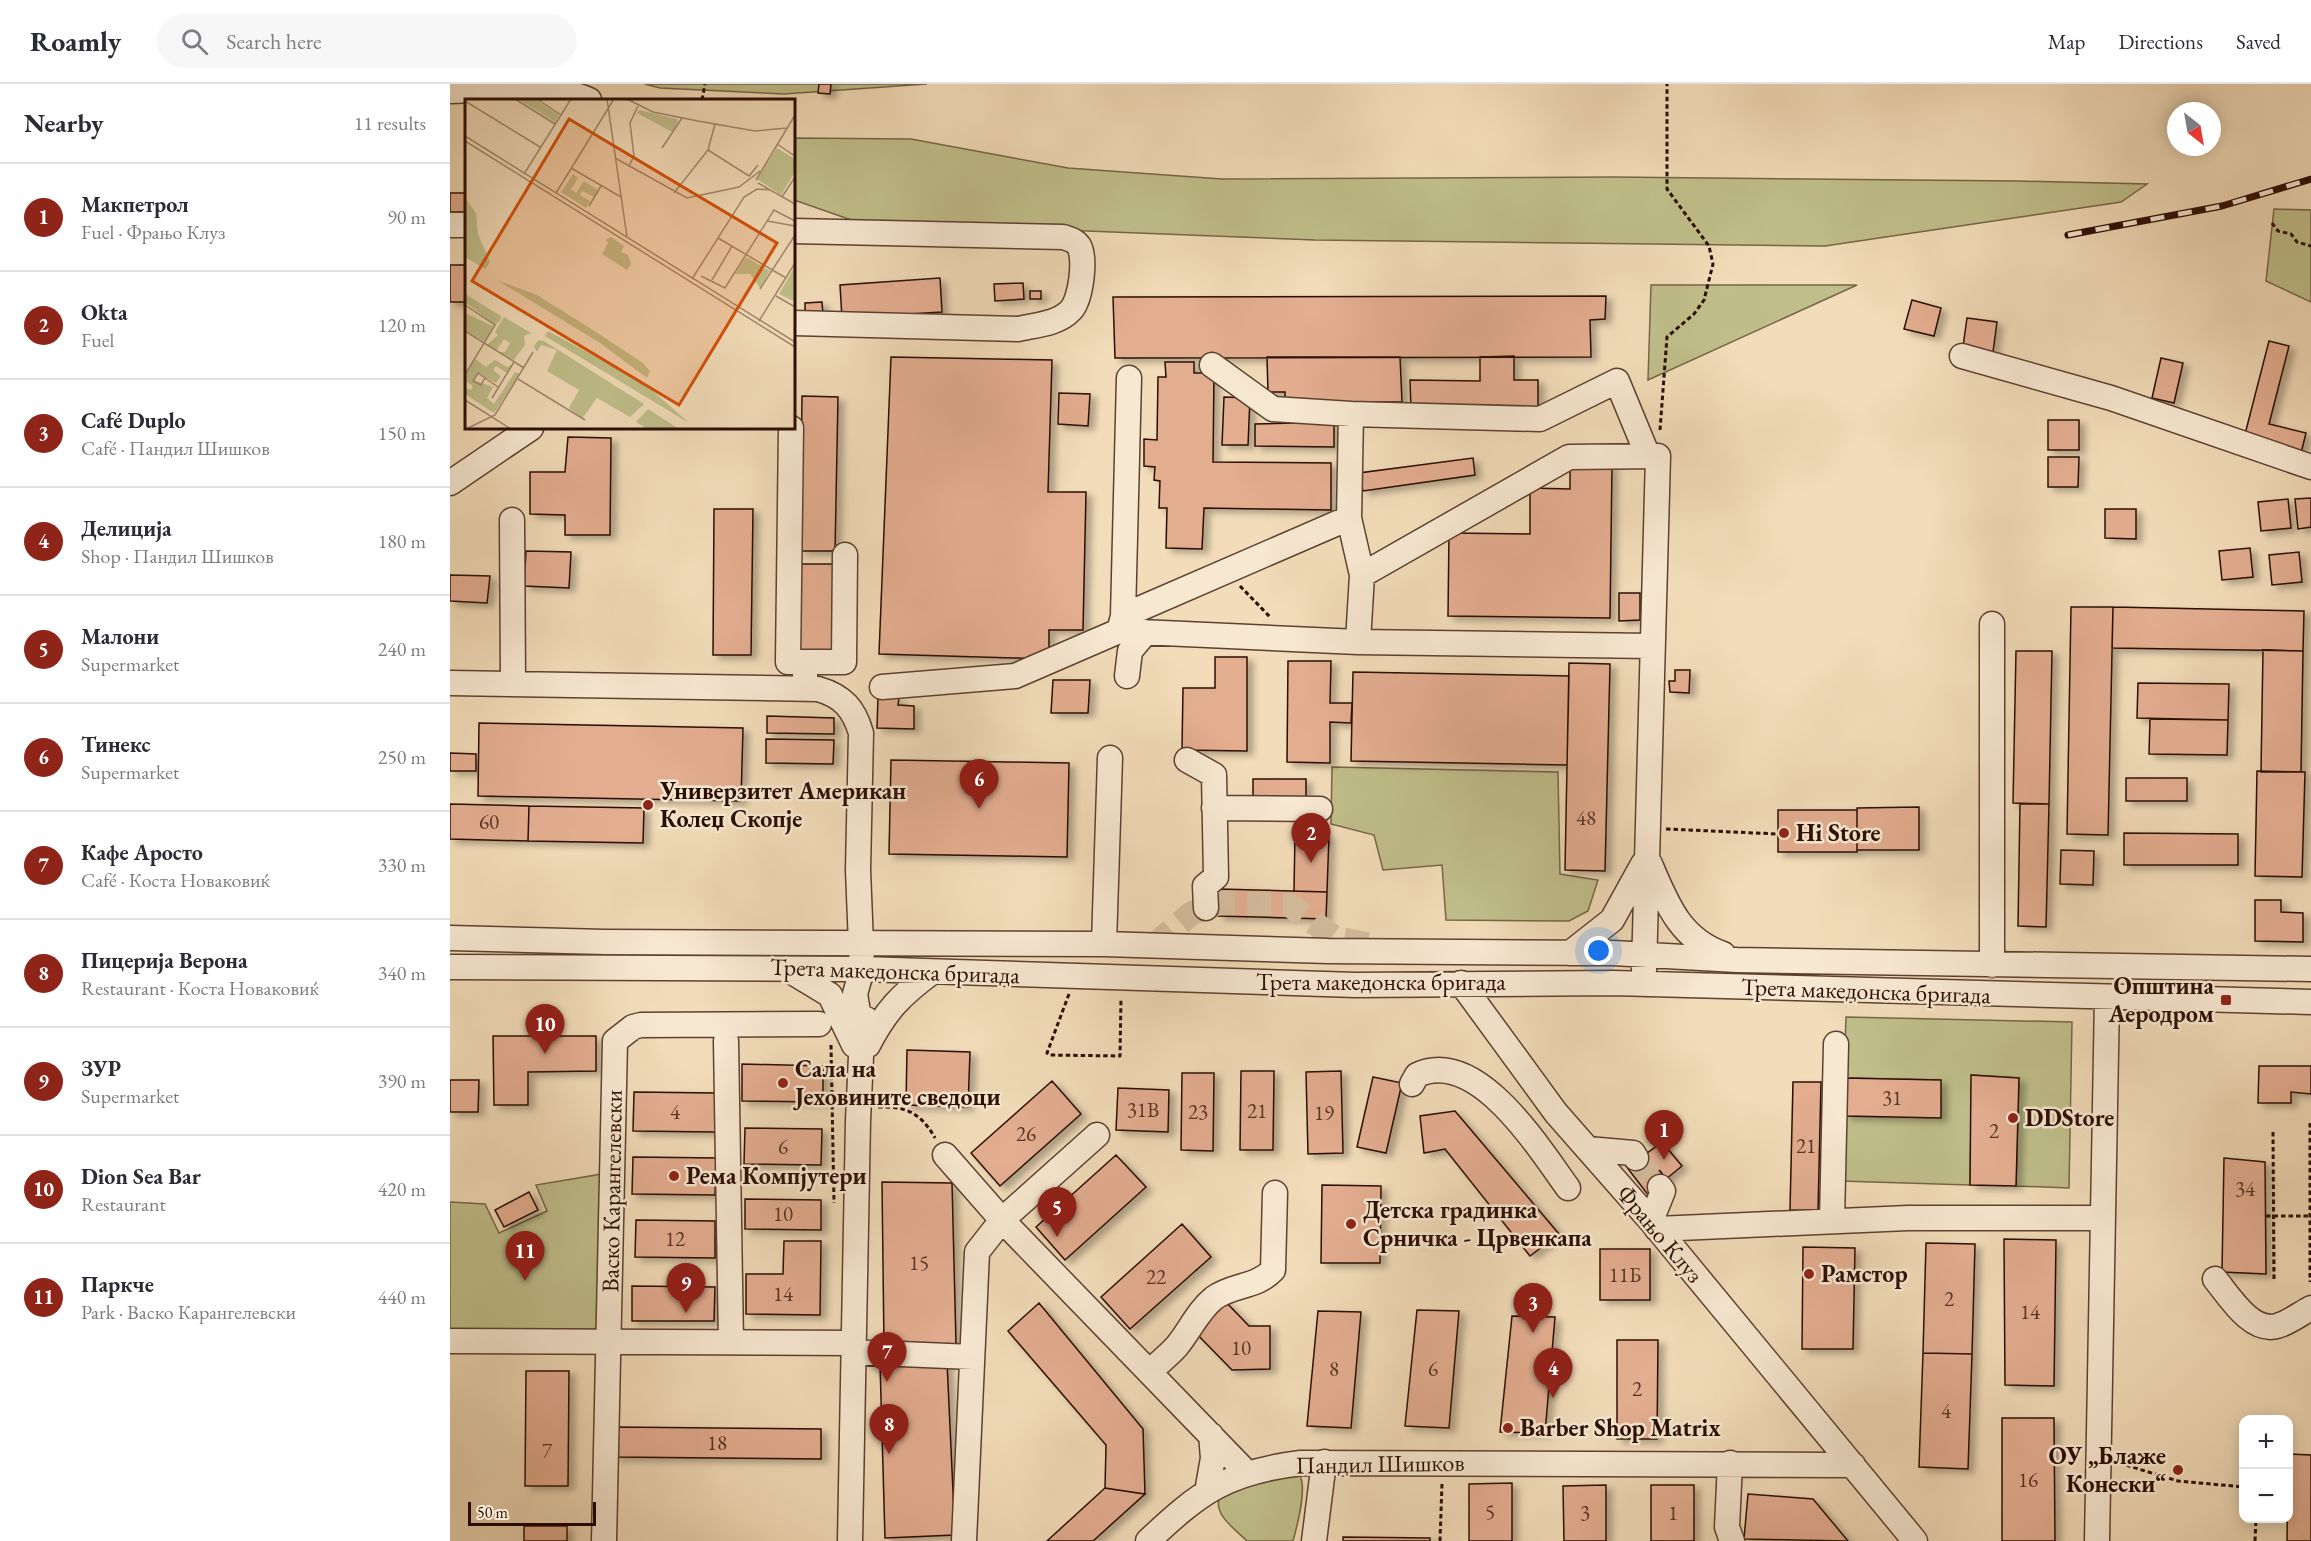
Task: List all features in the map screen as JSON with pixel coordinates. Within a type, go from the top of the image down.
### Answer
[{"type":"street","points":[[450,91],[539,91],[577,94],[587,99]]},
{"type":"street","points":[[795,231],[1063,237],[1075,241],[1080,249],[1080,295],[1071,310],[1052,322],[1018,329],[795,323]]},
{"type":"street","points":[[1962,356],[2111,398],[2311,467]]},
{"type":"street","points":[[1212,365],[1273,409],[1351,414],[1540,419],[1617,381],[1653,456],[1644,985]]},
{"type":"street","points":[[1121,623],[1129,378]]},
{"type":"street","points":[[1351,414],[1349,519],[1362,574],[1358,642]]},
{"type":"street","points":[[450,483],[530,429]]},
{"type":"street","points":[[791,429],[788,662],[844,662],[845,555]]},
{"type":"street","points":[[1362,574],[1569,457],[1653,456]]},
{"type":"street","points":[[882,687],[1015,676],[1226,572],[1349,519]]},
{"type":"street","points":[[512,520],[513,684]]},
{"type":"street","points":[[1121,623],[1146,632],[1293,640],[1651,646]]},
{"type":"street","points":[[1992,624],[1992,965]]},
{"type":"street","points":[[1127,676],[1130,651],[1146,632]]},
{"type":"street","points":[[805,662],[805,688]]},
{"type":"street","points":[[450,683],[805,688],[829,692],[841,698],[856,717],[861,734],[861,969],[855,994],[862,1035],[850,1541]]},
{"type":"street","points":[[1104,944],[1110,758]]},
{"type":"street","points":[[1187,760],[1214,775],[1216,878],[1205,886],[1206,908]]},
{"type":"street","points":[[1214,807],[1320,809]]},
{"type":"street","points":[[1570,953],[1612,920],[1647,856]]},
{"type":"street","points":[[1647,856],[1671,912],[1685,932],[1698,943],[1737,960]]},
{"type":"street","name":"Трета македонска бригада","points":[[450,938],[605,942],[1104,944],[1328,951],[1570,953],[1737,960],[2311,969]]},
{"type":"street","name":"Трета македонска бригада","points":[[450,967],[784,967],[1355,985],[1466,992],[1644,985],[2311,1002]]},
{"type":"street","points":[[784,967],[830,995],[849,1029],[860,1062]]},
{"type":"street","points":[[860,1062],[881,1019],[900,996],[932,972]]},
{"type":"street","name":"Фрањо Клуз","points":[[1466,992],[1556,1113],[1654,1225],[1852,1465]]},
{"type":"street","points":[[2097,1541],[2107,998]]},
{"type":"street","name":"Васко Карангелевски","points":[[604,1541],[615,1041],[633,1027],[641,1025],[819,1024]]},
{"type":"street","points":[[726,1041],[731,1342]]},
{"type":"street","points":[[1832,1220],[1836,1044]]},
{"type":"street","points":[[1412,1084],[1417,1075],[1441,1069],[1475,1080],[1528,1136],[1568,1188]]},
{"type":"street","points":[[1528,1136],[1556,1113]]},
{"type":"street","points":[[964,1541],[977,1252],[1002,1220],[1097,1135]]},
{"type":"street","points":[[1588,1149],[1633,1154],[1636,1158]]},
{"type":"street","points":[[945,1155],[1002,1220],[1246,1472]]},
{"type":"street","points":[[1660,1187],[1664,1191],[1654,1225],[1832,1220],[2102,1218]]},
{"type":"street","points":[[1149,1372],[1178,1345],[1195,1318],[1214,1298],[1226,1291],[1253,1284],[1272,1270],[1275,1193]]},
{"type":"street","points":[[2215,1279],[2247,1315],[2262,1327],[2277,1326],[2311,1308]]},
{"type":"street","points":[[450,1341],[731,1342],[853,1347],[972,1357]]},
{"type":"street","points":[[1207,1492],[1213,1458],[1211,1436]]},
{"type":"street","points":[[1314,1541],[1324,1462]]},
{"type":"street","name":"Пандил Шишков","points":[[1148,1541],[1178,1512],[1207,1492],[1246,1472],[1324,1462],[1852,1465]]},
{"type":"street","points":[[1730,1463],[1727,1527],[1732,1541]]},
{"type":"street","points":[[1852,1465],[1915,1541]]},
{"type":"path","points":[[702,99],[705,84]]},
{"type":"path","points":[[1653,456],[1667,337],[1694,314],[1704,300],[1713,264],[1709,246],[1667,189],[1667,84]]},
{"type":"path","points":[[2272,223],[2278,231],[2295,238],[2297,243],[2311,246]]},
{"type":"path","points":[[1226,572],[1293,640]]},
{"type":"path","points":[[1647,829],[1778,834]]},
{"type":"path","points":[[1070,990],[1047,1053],[1050,1055],[1119,1056],[1121,991]]},
{"type":"path","points":[[859,1107],[898,1107],[913,1111],[927,1122],[945,1155]]},
{"type":"path","points":[[2310,1122],[2310,1282]]},
{"type":"path","points":[[2273,1132],[2274,1282]]},
{"type":"path","points":[[2266,1216],[2310,1216]]},
{"type":"path","points":[[2099,1456],[2178,1481],[2239,1487]]},
{"type":"path","points":[[1440,1541],[1442,1462]]},
{"type":"path","points":[[2255,1541],[2256,1523]]},
{"type":"shaded area","points":[[645,84],[927,84],[784,94],[660,88]]},
{"type":"shaded area","points":[[795,138],[911,139],[1068,168],[1222,179],[1614,177],[2147,184],[2121,202],[1825,246],[1315,240],[857,222],[795,200]]},
{"type":"shaded area","points":[[2274,209],[2311,210],[2311,302],[2266,281]]},
{"type":"shaded area","points":[[1651,285],[1857,285],[1648,380]]},
{"type":"shaded area","points":[[1332,767],[1558,772],[1560,874],[1598,880],[1588,911],[1569,921],[1446,920],[1442,865],[1383,870],[1374,835],[1331,824]]},
{"type":"shaded area","points":[[1846,1017],[2072,1022],[2069,1188],[2016,1186],[2019,1078],[1972,1075],[1970,1185],[1840,1181],[1840,1118],[1940,1080],[1844,1078]]},
{"type":"shaded area","points":[[602,1174],[600,1329],[450,1330],[450,1202],[485,1204],[499,1233],[547,1211],[536,1185]]},
{"type":"shaded area","points":[[1299,1474],[1302,1497],[1293,1541],[1247,1541],[1226,1521],[1219,1509],[1220,1496],[1239,1487]]},
{"type":"building","points":[[819,84],[831,84],[830,94],[818,93]]},
{"type":"building","points":[[450,193],[465,193],[465,212],[450,212]]},
{"type":"building","points":[[450,265],[465,265],[465,302],[450,302]]},
{"type":"building","points":[[940,278],[942,312],[842,318],[840,285]]},
{"type":"building","points":[[1023,283],[1024,299],[995,301],[994,284]]},
{"type":"building","points":[[1030,291],[1041,291],[1041,299],[1030,299]]},
{"type":"building","points":[[1606,296],[1605,319],[1590,320],[1591,357],[1115,358],[1113,297]]},
{"type":"building","points":[[1912,300],[1941,308],[1934,336],[1904,329]]},
{"type":"building","points":[[822,302],[823,315],[805,316],[805,303]]},
{"type":"building","points":[[1967,318],[1997,322],[1993,352],[1963,347]]},
{"type":"building","points":[[2269,341],[2289,346],[2269,424],[2306,433],[2301,453],[2244,438]]},
{"type":"building","points":[[1514,356],[1514,380],[1538,380],[1538,410],[1411,409],[1410,380],[1480,381],[1480,357]]},
{"type":"building","points":[[891,357],[1052,360],[1048,492],[1086,492],[1083,630],[1049,630],[1049,659],[879,654]]},
{"type":"building","points":[[1267,357],[1400,357],[1402,402],[1285,402],[1285,392],[1268,392]]},
{"type":"building","points":[[2161,358],[2183,363],[2174,403],[2152,398]]},
{"type":"building","points":[[1165,362],[1194,362],[1194,373],[1214,373],[1213,462],[1331,463],[1331,510],[1204,508],[1202,549],[1166,548],[1167,508],[1159,508],[1160,481],[1154,480],[1155,467],[1144,466],[1144,439],[1157,440],[1158,377],[1166,377]]},
{"type":"building","points":[[1059,393],[1090,394],[1088,426],[1058,424]]},
{"type":"building","points":[[802,396],[838,397],[835,551],[800,551]]},
{"type":"building","points":[[1224,397],[1250,398],[1248,445],[1222,445]]},
{"type":"building","points":[[2048,420],[2079,420],[2079,450],[2048,450]]},
{"type":"building","points":[[1334,422],[1334,447],[1255,446],[1255,424]]},
{"type":"building","points":[[568,437],[611,438],[610,535],[565,535],[565,515],[530,514],[530,472],[565,472]]},
{"type":"building","points":[[2048,457],[2079,457],[2078,487],[2048,487]]},
{"type":"building","points":[[1473,458],[1475,475],[1363,491],[1359,473]]},
{"type":"building","points":[[1570,464],[1612,465],[1610,618],[1448,616],[1449,533],[1530,534],[1530,488],[1570,489]]},
{"type":"building","points":[[2311,498],[2311,527],[2298,529],[2295,499]]},
{"type":"building","points":[[2288,499],[2291,528],[2261,531],[2258,502]]},
{"type":"building","points":[[714,509],[753,509],[751,655],[713,655]]},
{"type":"building","points":[[2105,509],[2136,509],[2136,539],[2105,538]]},
{"type":"building","points":[[2250,548],[2253,577],[2222,580],[2219,551]]},
{"type":"building","points":[[526,551],[571,552],[569,588],[524,586]]},
{"type":"building","points":[[2299,552],[2302,582],[2272,585],[2269,555]]},
{"type":"building","points":[[801,564],[836,564],[835,654],[796,653]]},
{"type":"building","points":[[450,575],[490,576],[487,603],[450,601]]},
{"type":"building","points":[[1619,593],[1640,593],[1640,620],[1619,621]]},
{"type":"building","points":[[2071,607],[2113,607],[2108,835],[2067,834]]},
{"type":"building","points":[[2113,607],[2304,611],[2303,651],[2112,648]]},
{"type":"building","points":[[2263,650],[2303,651],[2301,772],[2261,772]]},
{"type":"building","points":[[2016,651],[2052,651],[2049,804],[2013,803]]},
{"type":"building","points":[[1215,657],[1247,657],[1247,751],[1182,750],[1183,688],[1215,688]]},
{"type":"building","points":[[1288,661],[1331,661],[1330,703],[1352,703],[1351,723],[1330,722],[1330,763],[1287,762]]},
{"type":"building","points":[[1569,663],[1610,664],[1605,871],[1565,870]]},
{"type":"building","points":[[1675,670],[1690,670],[1689,693],[1670,692],[1669,681],[1675,681]]},
{"type":"building","points":[[1353,672],[1569,676],[1567,765],[1351,761]]},
{"type":"building","points":[[1053,680],[1090,680],[1088,713],[1051,713]]},
{"type":"building","points":[[2138,683],[2229,684],[2228,720],[2137,718]]},
{"type":"building","points":[[878,697],[899,698],[898,705],[914,706],[914,729],[877,728]]},
{"type":"building","points":[[767,716],[834,718],[834,734],[767,733]]},
{"type":"building","points":[[2150,719],[2228,720],[2227,755],[2149,754]]},
{"type":"building","points":[[479,723],[743,728],[741,801],[478,796]]},
{"type":"building","points":[[766,739],[834,740],[833,764],[766,763]]},
{"type":"building","points":[[450,753],[476,754],[476,771],[450,771]]},
{"type":"building","points":[[891,760],[1069,763],[1067,857],[889,854]]},
{"type":"building","points":[[2257,771],[2305,772],[2302,877],[2255,876]]},
{"type":"building","points":[[2126,778],[2187,778],[2187,801],[2126,801]]},
{"type":"building","points":[[1253,779],[1306,779],[1306,797],[1253,796]]},
{"type":"building","points":[[450,804],[529,806],[528,841],[450,839]]},
{"type":"building","points":[[2020,804],[2049,804],[2046,927],[2018,926]]},
{"type":"building","points":[[529,806],[644,808],[643,843],[528,841]]},
{"type":"building","points":[[1919,807],[1919,850],[1857,850],[1857,808]]},
{"type":"building","points":[[1778,810],[1857,810],[1857,852],[1778,852]]},
{"type":"building","points":[[2124,833],[2238,834],[2238,865],[2124,865]]},
{"type":"building","points":[[1295,834],[1329,835],[1327,892],[1294,891]]},
{"type":"building","points":[[2061,850],[2094,851],[2093,885],[2060,884]]},
{"type":"building","points":[[1218,889],[1327,892],[1326,919],[1218,916]]},
{"type":"building","points":[[2255,900],[2281,900],[2281,912],[2303,913],[2303,942],[2255,941]]},
{"type":"building","points":[[493,1036],[596,1036],[596,1071],[528,1072],[528,1105],[494,1105]]},
{"type":"building","points":[[907,1050],[970,1052],[968,1107],[906,1105]]},
{"type":"building","name":"Сала на Јеховините сведоци","points":[[742,1064],[823,1066],[823,1102],[742,1101]]},
{"type":"building","points":[[2259,1066],[2311,1066],[2311,1094],[2291,1092],[2291,1103],[2258,1103]]},
{"type":"building","points":[[1241,1071],[1274,1071],[1273,1150],[1240,1150]]},
{"type":"building","points":[[1341,1071],[1343,1153],[1308,1154],[1306,1072]]},
{"type":"building","points":[[1182,1073],[1214,1073],[1213,1151],[1181,1150]]},
{"type":"building","points":[[1971,1075],[2019,1078],[2016,1186],[1970,1185]]},
{"type":"building","points":[[1373,1077],[1402,1083],[1386,1153],[1357,1147]]},
{"type":"building","points":[[1844,1078],[1941,1080],[1941,1118],[1845,1116]]},
{"type":"building","points":[[450,1080],[479,1080],[478,1112],[450,1112]]},
{"type":"building","points":[[1052,1081],[1081,1114],[1000,1186],[971,1153]]},
{"type":"building","points":[[1793,1082],[1821,1082],[1818,1211],[1790,1210]]},
{"type":"building","points":[[1118,1088],[1169,1090],[1168,1132],[1116,1130]]},
{"type":"building","points":[[634,1092],[716,1093],[715,1132],[633,1131]]},
{"type":"building","points":[[1455,1111],[1559,1234],[1530,1256],[1445,1149],[1424,1153],[1420,1116]]},
{"type":"building","points":[[745,1128],[822,1129],[821,1165],[744,1164]]},
{"type":"building","points":[[1662,1142],[1682,1166],[1666,1179],[1646,1154]]},
{"type":"building","points":[[1644,1151],[1668,1181],[1649,1196],[1626,1166]]},
{"type":"building","points":[[1116,1155],[1146,1187],[1065,1260],[1036,1227]]},
{"type":"building","name":"Рема Компјутери","points":[[633,1157],[716,1158],[715,1195],[632,1194]]},
{"type":"building","points":[[2224,1158],[2265,1162],[2266,1274],[2222,1272]]},
{"type":"building","points":[[882,1182],[952,1183],[956,1344],[884,1345]]},
{"type":"building","name":"Детска градинка Срничка - Црвенкапа","points":[[1322,1185],[1381,1186],[1380,1263],[1321,1263]]},
{"type":"building","points":[[529,1192],[538,1210],[504,1227],[495,1210]]},
{"type":"building","points":[[745,1199],[821,1200],[821,1230],[745,1229]]},
{"type":"building","points":[[636,1220],[715,1221],[715,1258],[635,1257]]},
{"type":"building","points":[[1182,1224],[1211,1257],[1130,1329],[1101,1297]]},
{"type":"building","points":[[2004,1239],[2056,1240],[2054,1386],[2005,1385]]},
{"type":"building","points":[[784,1241],[821,1241],[820,1315],[746,1314],[746,1274],[783,1274]]},
{"type":"building","points":[[1926,1243],[1975,1244],[1972,1354],[1923,1353]]},
{"type":"building","points":[[1803,1247],[1855,1248],[1853,1349],[1802,1349]]},
{"type":"building","points":[[1600,1249],[1650,1249],[1650,1300],[1600,1300]]},
{"type":"building","points":[[632,1286],[715,1287],[714,1321],[632,1321]]},
{"type":"building","points":[[1222,1298],[1249,1326],[1270,1326],[1270,1369],[1232,1370],[1191,1328]]},
{"type":"building","points":[[1039,1303],[1143,1429],[1145,1494],[1105,1488],[1106,1445],[1008,1331]]},
{"type":"building","points":[[1417,1310],[1459,1311],[1449,1428],[1405,1426]]},
{"type":"building","points":[[1318,1311],[1361,1312],[1351,1428],[1307,1426]]},
{"type":"building","points":[[1512,1316],[1555,1317],[1545,1433],[1500,1432]]},
{"type":"building","points":[[1617,1340],[1658,1340],[1657,1439],[1617,1439]]},
{"type":"building","points":[[1923,1353],[1972,1354],[1968,1469],[1919,1467]]},
{"type":"building","points":[[947,1362],[955,1535],[885,1538],[880,1363]]},
{"type":"building","points":[[526,1371],[569,1371],[568,1486],[525,1486]]},
{"type":"building","points":[[2002,1418],[2054,1418],[2055,1541],[2002,1541]]},
{"type":"building","points":[[614,1427],[821,1429],[821,1459],[614,1457]]},
{"type":"building","points":[[2293,1454],[2311,1455],[2311,1541],[2287,1541],[2287,1523],[2293,1523]]},
{"type":"building","points":[[1512,1483],[1512,1541],[1469,1541],[1469,1484]]},
{"type":"building","points":[[1606,1485],[1606,1541],[1564,1541],[1563,1486]]},
{"type":"building","points":[[1651,1485],[1694,1485],[1694,1541],[1651,1541]]},
{"type":"building","points":[[1105,1488],[1145,1494],[1093,1541],[1047,1541]]},
{"type":"building","points":[[1748,1494],[1813,1499],[1848,1541],[1744,1539]]},
{"type":"building","points":[[524,1526],[567,1526],[567,1541],[524,1541]]},
{"type":"building","points":[[1343,1537],[1430,1538],[1430,1541],[1343,1541]]},
{"type":"tunnel","points":[[1153,946],[1192,913],[1218,903],[1288,904],[1335,938],[1372,945]]},
{"type":"tunnel","points":[[1636,1158],[1660,1187]]},
{"type":"railway","points":[[2068,235],[2222,206],[2311,179]]},
{"type":"place","name":"Универзитет Американ Колеџ Скопје","points":[[648,805]]},
{"type":"place","name":"Тинекс","points":[[979,809]]},
{"type":"place","name":"Hi Store","points":[[1784,833]]},
{"type":"place","name":"Okta","points":[[1311,863]]},
{"type":"place","name":"Општина Аеродром","points":[[2226,1000]]},
{"type":"place","name":"Dion Sea Bar","points":[[545,1054]]},
{"type":"place","name":"Сала на Јеховините сведоци","points":[[783,1083]]},
{"type":"place","name":"DDStore","points":[[2013,1118]]},
{"type":"place","name":"Макпетрол","points":[[1664,1160]]},
{"type":"place","name":"Рема Компјутери","points":[[674,1176]]},
{"type":"place","name":"Детска градинка Срничка - Црвенкапа","points":[[1351,1224]]},
{"type":"place","name":"Малони","points":[[1057,1237]]},
{"type":"place","name":"Рамстор","points":[[1809,1274]]},
{"type":"place","name":"Паркче","points":[[525,1281]]},
{"type":"place","name":"ЗУР","points":[[686,1313]]},
{"type":"place","name":"Café Duplo","points":[[1533,1333]]},
{"type":"place","name":"Кафе Аросто","points":[[887,1382]]},
{"type":"place","name":"Делиција","points":[[1553,1398]]},
{"type":"place","name":"Barber Shop Matrix","points":[[1508,1428]]},
{"type":"place","name":"Пицерија Верона","points":[[889,1454]]},
{"type":"place","name":"ОУ „Блаже Конески“","points":[[2178,1470]]}]
